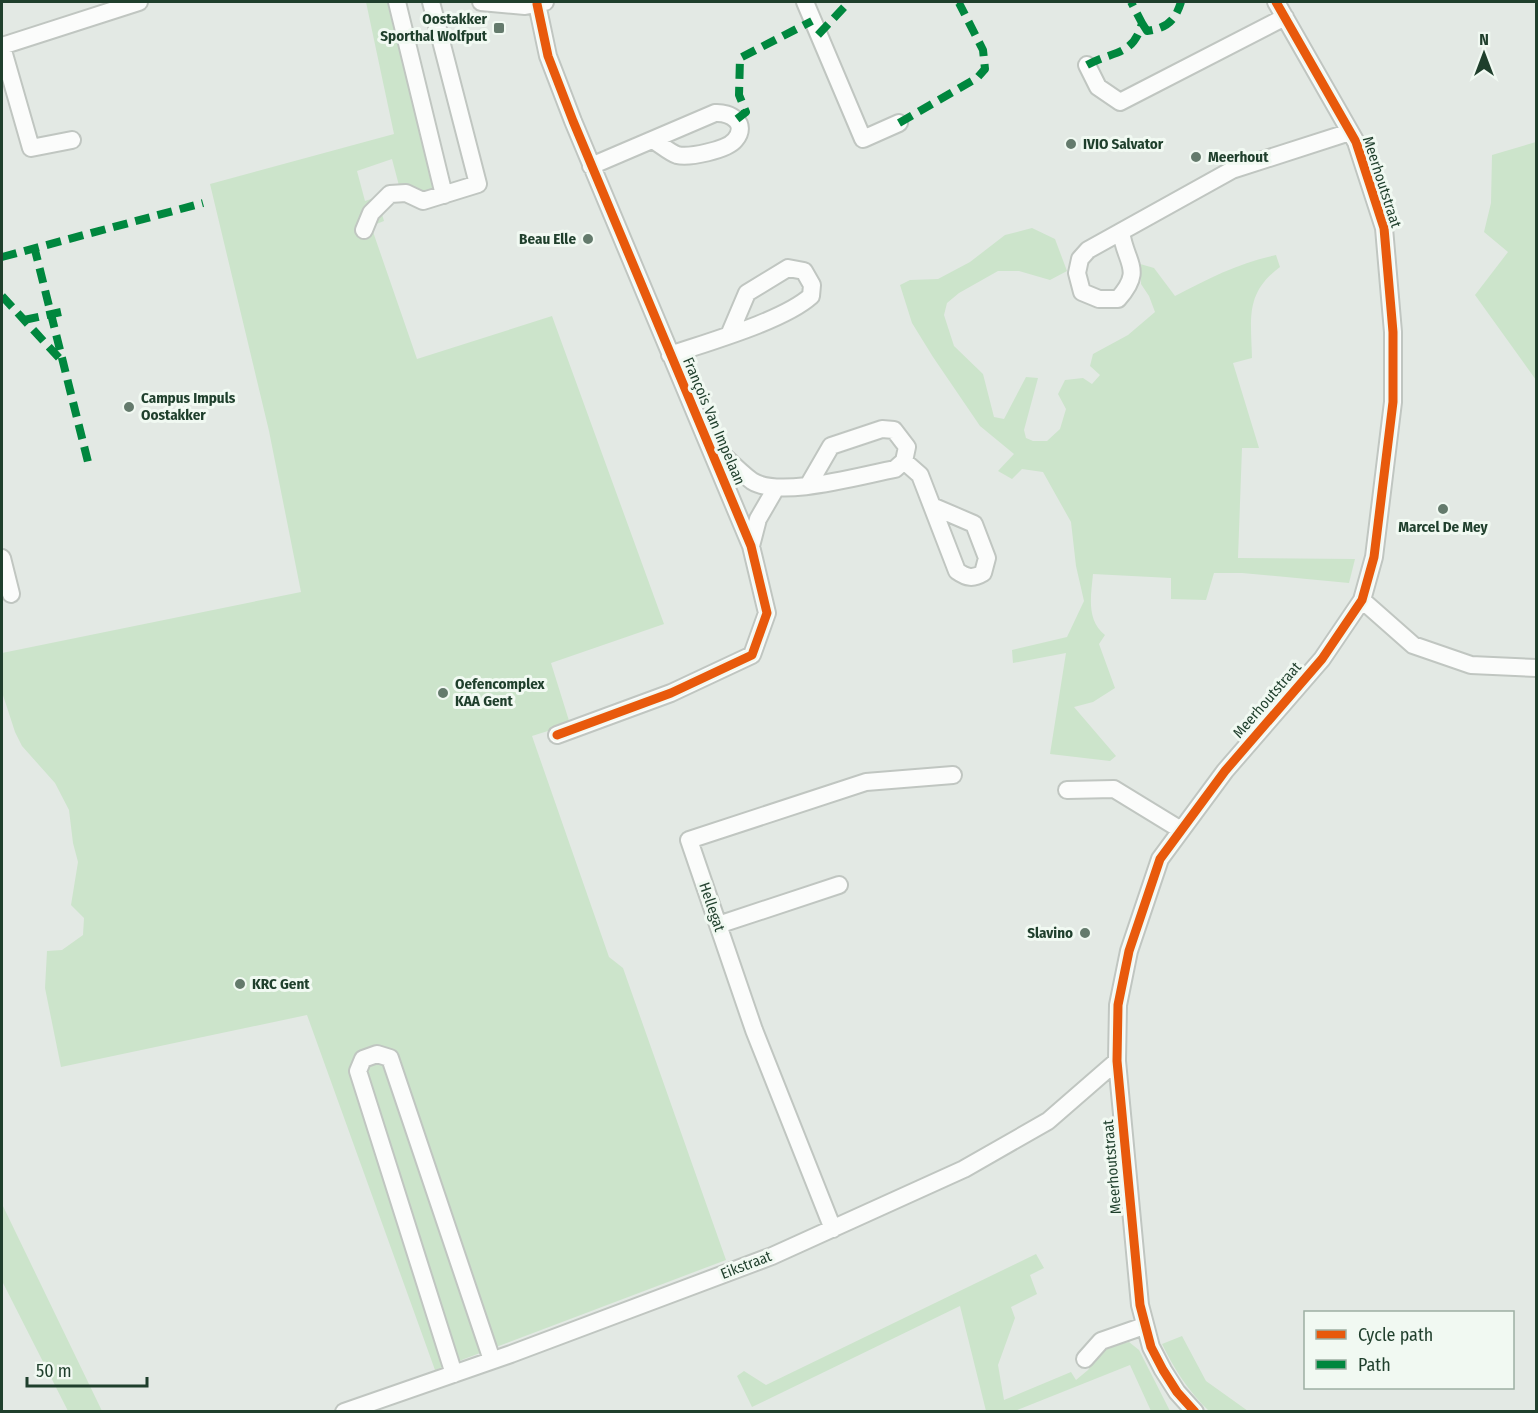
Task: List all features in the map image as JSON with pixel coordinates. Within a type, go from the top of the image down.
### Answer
[{"type":"street","points":[[72,140],[31,148],[2,47],[139,2]]},
{"type":"street","points":[[397,2],[444,195]]},
{"type":"street","points":[[364,230],[371,213],[390,194],[406,193],[423,201],[478,184],[431,2]]},
{"type":"street","points":[[481,2],[525,6],[541,3]]},
{"type":"street","points":[[805,2],[862,140],[899,123]]},
{"type":"street","name":"Meerhoutstraat","points":[[1195,1412],[1177,1392],[1163,1370],[1144,1326],[1137,1285],[1117,1061],[1118,1005],[1129,951],[1160,859],[1225,771],[1322,659],[1362,600],[1374,557],[1392,409],[1393,332],[1384,228],[1350,132],[1276,2]]},
{"type":"street","name":"François Van Impelaan","points":[[541,3],[548,56],[591,166],[751,546],[767,613],[752,655],[671,693],[557,735]]},
{"type":"street","points":[[1087,65],[1098,87],[1120,102],[1285,17]]},
{"type":"street","points":[[1121,231],[1232,170],[1350,132]]},
{"type":"street","points":[[591,166],[653,140]]},
{"type":"street","name":"François Van Impelaan","points":[[670,356],[799,307],[811,296],[812,285],[804,271],[788,268],[747,294],[730,333]]},
{"type":"street","points":[[751,546],[759,519],[776,489],[809,484],[895,469],[904,460],[907,447],[901,436],[894,430],[882,429],[831,446],[809,484]]},
{"type":"street","name":"François Van Impelaan","points":[[705,438],[753,482],[776,489]]},
{"type":"street","points":[[904,460],[920,475],[932,506]]},
{"type":"street","points":[[2,558],[12,594]]},
{"type":"street","points":[[1362,600],[1413,645],[1471,665],[1536,668]]},
{"type":"street","name":"Hellegat","points":[[833,1228],[754,1030],[689,840],[866,782],[953,775]]},
{"type":"street","points":[[1067,790],[1114,789],[1181,830]]},
{"type":"street","points":[[718,925],[839,885]]},
{"type":"street","points":[[454,1374],[362,1087],[358,1071],[363,1059],[377,1054],[390,1058],[492,1360]]},
{"type":"street","name":"Eikstraat","points":[[344,1412],[454,1374],[772,1256],[964,1170],[1048,1121],[1117,1061]]},
{"type":"street","points":[[1085,1359],[1101,1341],[1144,1326]]},
{"type":"green space","points":[[366,2],[387,2],[436,191],[402,197],[392,159],[357,171],[365,201],[377,197],[384,221],[371,226],[417,359],[552,316],[664,624],[551,663],[570,724],[532,736],[609,957],[623,968],[726,1260],[435,1370],[307,1015],[61,1067],[45,988],[47,951],[62,950],[83,935],[84,918],[71,905],[78,862],[69,810],[55,783],[22,746],[2,692],[2,653],[301,592],[269,431],[210,184],[394,134]]},
{"type":"green space","points":[[1536,142],[1536,380],[1475,295],[1508,252],[1484,232],[1491,203],[1492,155]]},
{"type":"green space","points":[[1032,228],[1055,239],[1067,271],[1050,280],[1019,271],[998,271],[959,293],[947,303],[944,315],[954,346],[983,374],[994,417],[1004,419],[1026,377],[1038,378],[1024,430],[1026,438],[1033,441],[1047,441],[1060,429],[1066,409],[1058,394],[1065,380],[1083,378],[1092,384],[1100,375],[1090,366],[1093,354],[1128,335],[1155,312],[1141,284],[1140,264],[1154,268],[1175,296],[1224,272],[1276,255],[1280,267],[1269,277],[1255,297],[1251,318],[1252,358],[1233,363],[1259,448],[1242,448],[1238,558],[1355,559],[1349,583],[1242,573],[1214,573],[1206,600],[1171,599],[1171,578],[1093,574],[1092,615],[1105,635],[1099,644],[1115,688],[1093,702],[1074,707],[1116,756],[1110,761],[1050,754],[1066,653],[1013,663],[1012,650],[1067,637],[1084,601],[1076,566],[1071,522],[1043,472],[1022,469],[1012,479],[998,471],[1014,454],[980,426],[933,357],[912,323],[900,285],[910,280],[938,279],[970,262],[1005,235]]},
{"type":"green space","points":[[2,1204],[102,1411],[68,1411],[2,1281]]},
{"type":"green space","points":[[1036,1254],[1044,1268],[1030,1275],[1037,1294],[1011,1307],[1015,1318],[998,1365],[1004,1400],[1071,1372],[1076,1380],[1088,1370],[1104,1347],[1129,1342],[1139,1350],[1170,1411],[1151,1411],[1130,1365],[1015,1411],[986,1411],[960,1306],[752,1407],[737,1376],[744,1371],[766,1385]]},
{"type":"green space","points":[[1182,1336],[1206,1381],[1248,1411],[1209,1411],[1195,1396],[1177,1371],[1162,1344]]},
{"type":"marked path","points":[[818,35],[849,2]]},
{"type":"marked path","points":[[899,123],[977,78],[985,69],[983,50],[959,3],[955,2]]},
{"type":"marked path","points":[[1087,65],[1122,51],[1134,41],[1142,23],[1131,2]]},
{"type":"marked path","points":[[1142,23],[1147,31],[1165,26],[1173,19],[1181,2]]},
{"type":"marked path","points":[[737,119],[746,112],[739,95],[740,58],[812,21]]},
{"type":"marked path","points":[[2,257],[203,203]]},
{"type":"marked path","points":[[34,246],[89,466]]},
{"type":"marked path","points":[[2,296],[61,360]]},
{"type":"marked path","points":[[24,320],[61,312]]},
{"type":"cycle path","points":[[1195,1412],[1177,1392],[1151,1347],[1140,1305],[1117,1061],[1118,1005],[1129,951],[1160,859],[1225,771],[1322,659],[1362,600],[1374,557],[1393,402],[1393,332],[1384,228],[1356,142],[1276,2]]},
{"type":"cycle path","points":[[537,4],[548,56],[573,121],[751,546],[767,613],[752,655],[671,693],[557,735]]},
{"type":"place","name":"Oostakker Sporthal Wolfput","points":[[499,28]]},
{"type":"place","name":"IVIO Salvator","points":[[1071,144]]},
{"type":"place","name":"Meerhout","points":[[1196,157]]},
{"type":"place","name":"Beau Elle","points":[[588,239]]},
{"type":"place","name":"Campus Impuls Oostakker","points":[[129,407]]},
{"type":"place","name":"Marcel De Mey","points":[[1443,509]]},
{"type":"place","name":"Oefencomplex KAA Gent","points":[[443,693]]},
{"type":"place","name":"Slavino","points":[[1085,933]]},
{"type":"place","name":"KRC Gent","points":[[240,984]]}]
